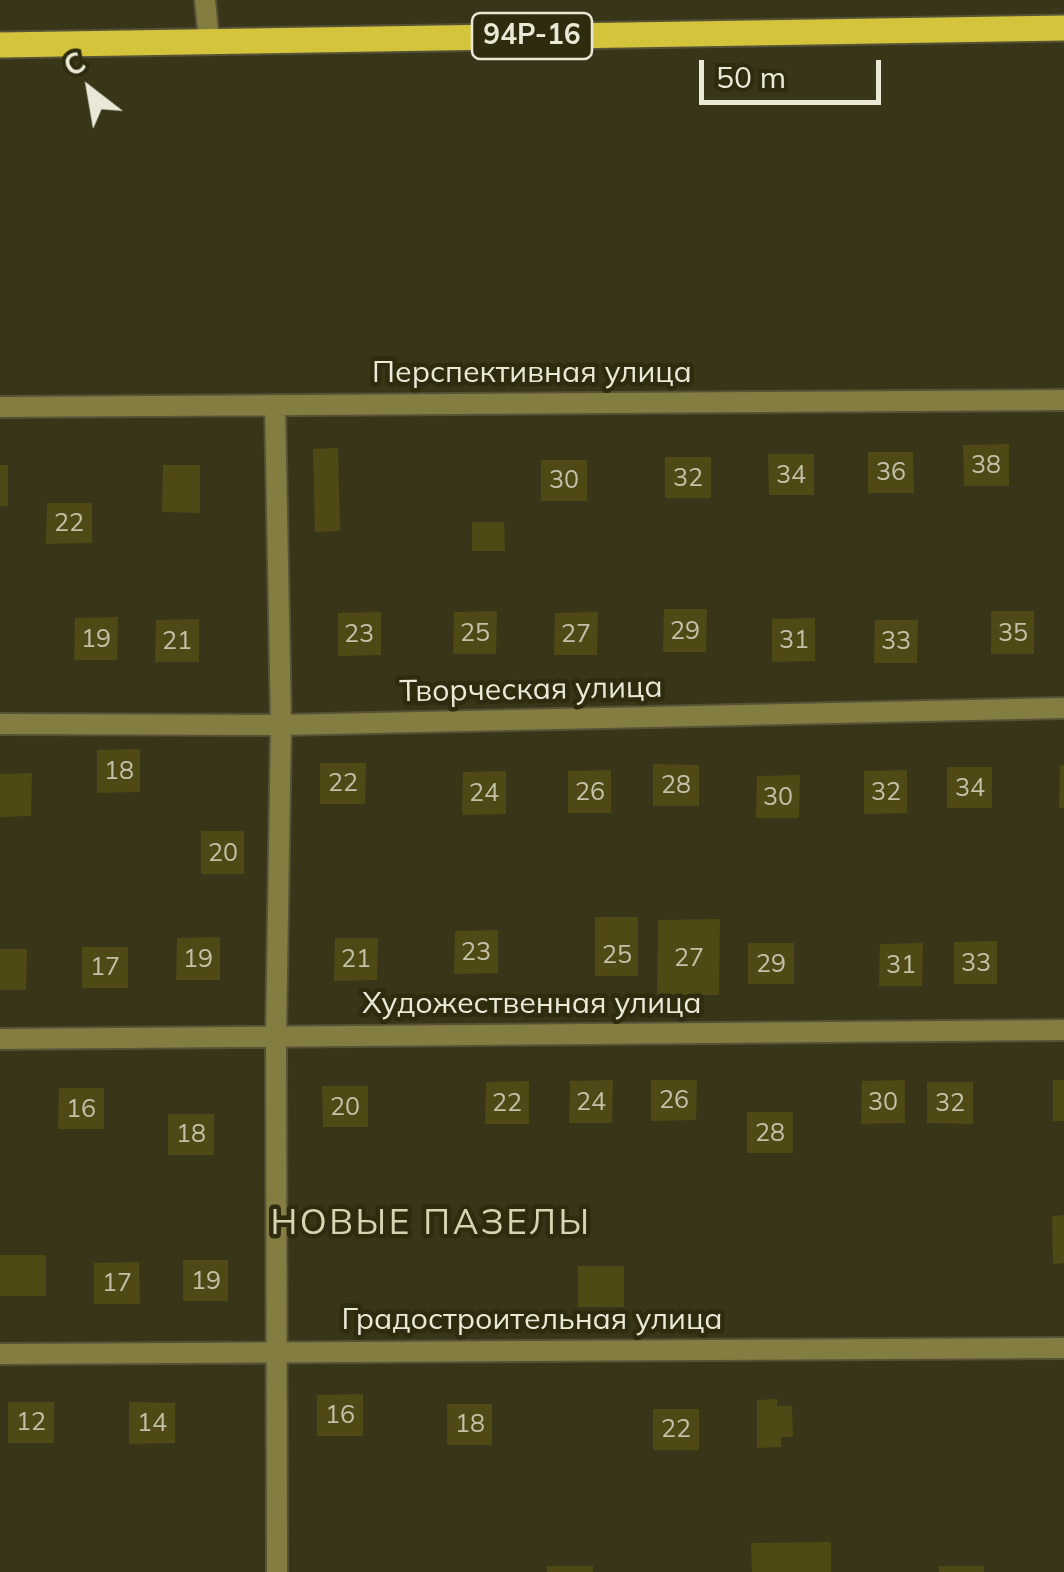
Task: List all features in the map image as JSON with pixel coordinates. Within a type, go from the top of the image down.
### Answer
[{"type":"main road","name":"94Р-16","points":[[0,45],[1064,28]]},
{"type":"street","points":[[206,0],[209,41]]},
{"type":"street","name":"Перспективная улица","points":[[0,406],[1064,400]]},
{"type":"street","points":[[275,405],[281,725],[276,1036],[277,1572]]},
{"type":"street","name":"Творческая улица","points":[[0,724],[281,725],[1064,708]]},
{"type":"street","name":"Художественная улица","points":[[0,1039],[1064,1030]]},
{"type":"street","name":"Градостроительная улица","points":[[0,1354],[1064,1348]]},
{"type":"building","points":[[1009,444],[1009,486],[964,486],[963,445]]},
{"type":"building","points":[[338,448],[340,531],[315,532],[313,449]]},
{"type":"building","points":[[868,452],[913,452],[914,493],[868,493]]},
{"type":"building","points":[[768,454],[814,454],[814,495],[769,495]]},
{"type":"building","points":[[665,457],[711,457],[711,498],[665,498]]},
{"type":"building","points":[[541,460],[587,460],[587,501],[541,501]]},
{"type":"building","points":[[0,465],[8,465],[8,506],[0,506]]},
{"type":"building","points":[[163,465],[200,465],[200,513],[162,512]]},
{"type":"building","points":[[47,503],[92,503],[92,543],[46,544]]},
{"type":"building","points":[[472,522],[504,522],[505,551],[472,551]]},
{"type":"building","points":[[664,609],[707,609],[706,652],[663,652]]},
{"type":"building","points":[[497,611],[496,654],[453,654],[454,612]]},
{"type":"building","points":[[991,611],[1034,611],[1034,654],[991,654]]},
{"type":"building","points":[[381,612],[381,655],[338,656],[338,613]]},
{"type":"building","points":[[598,612],[597,655],[554,655],[555,613]]},
{"type":"building","points":[[118,617],[117,660],[74,660],[75,618]]},
{"type":"building","points":[[815,618],[815,661],[772,662],[772,619]]},
{"type":"building","points":[[199,619],[199,662],[155,662],[156,620]]},
{"type":"building","points":[[875,620],[918,620],[917,663],[874,663]]},
{"type":"building","points":[[140,749],[140,792],[97,793],[97,750]]},
{"type":"building","points":[[320,763],[366,763],[365,804],[320,804]]},
{"type":"building","points":[[653,764],[699,765],[699,806],[653,806]]},
{"type":"building","points":[[1060,765],[1064,765],[1064,808],[1059,808]]},
{"type":"building","points":[[947,767],[992,767],[992,808],[947,808]]},
{"type":"building","points":[[611,770],[611,813],[568,813],[568,771]]},
{"type":"building","points":[[907,770],[907,813],[864,814],[864,771]]},
{"type":"building","points":[[506,771],[506,814],[462,815],[463,772]]},
{"type":"building","points":[[32,773],[31,816],[0,817],[0,774]]},
{"type":"building","points":[[800,775],[799,818],[756,818],[757,776]]},
{"type":"building","points":[[201,831],[244,831],[244,874],[201,874]]},
{"type":"building","points":[[595,917],[638,917],[638,976],[595,976]]},
{"type":"building","points":[[720,919],[719,995],[657,995],[658,920]]},
{"type":"building","points":[[498,930],[498,973],[454,974],[455,931]]},
{"type":"building","points":[[220,937],[220,980],[176,980],[177,938]]},
{"type":"building","points":[[335,938],[378,938],[377,980],[334,981]]},
{"type":"building","points":[[997,941],[997,984],[954,984],[954,942]]},
{"type":"building","points":[[748,943],[794,943],[794,984],[748,984]]},
{"type":"building","points":[[923,943],[922,986],[879,986],[880,944]]},
{"type":"building","points":[[82,947],[128,947],[128,988],[82,988]]},
{"type":"building","points":[[0,949],[27,949],[26,990],[0,990]]},
{"type":"building","points":[[613,1080],[612,1123],[569,1123],[570,1081]]},
{"type":"building","points":[[651,1080],[697,1080],[696,1120],[651,1121]]},
{"type":"building","points":[[905,1080],[905,1123],[861,1124],[862,1081]]},
{"type":"building","points":[[1053,1080],[1064,1080],[1064,1121],[1053,1121]]},
{"type":"building","points":[[529,1081],[529,1124],[485,1124],[486,1082]]},
{"type":"building","points":[[927,1082],[973,1082],[973,1124],[927,1123]]},
{"type":"building","points":[[322,1086],[368,1086],[368,1127],[323,1127]]},
{"type":"building","points":[[59,1088],[104,1088],[104,1129],[58,1129]]},
{"type":"building","points":[[747,1112],[793,1112],[793,1153],[747,1153]]},
{"type":"building","points":[[168,1114],[214,1114],[214,1155],[168,1155]]},
{"type":"building","points":[[1064,1215],[1064,1263],[1053,1264],[1052,1216]]},
{"type":"building","points":[[0,1255],[46,1255],[46,1296],[0,1296]]},
{"type":"building","points":[[183,1260],[228,1260],[228,1301],[183,1301]]},
{"type":"building","points":[[139,1262],[140,1304],[94,1304],[94,1263]]},
{"type":"building","points":[[578,1266],[624,1266],[624,1307],[578,1307]]},
{"type":"building","points":[[363,1394],[363,1436],[317,1436],[317,1395]]},
{"type":"building","points":[[777,1399],[777,1406],[792,1406],[793,1437],[781,1437],[781,1447],[757,1448],[757,1400]]},
{"type":"building","points":[[8,1402],[54,1402],[54,1443],[8,1443]]},
{"type":"building","points":[[129,1402],[175,1403],[175,1443],[129,1444]]},
{"type":"building","points":[[447,1404],[492,1404],[492,1445],[447,1445]]},
{"type":"building","points":[[653,1409],[699,1409],[699,1450],[653,1450]]},
{"type":"building","points":[[831,1542],[831,1572],[752,1572],[751,1543]]},
{"type":"building","points":[[547,1566],[593,1566],[593,1572],[547,1572]]},
{"type":"building","points":[[939,1566],[984,1566],[984,1572],[939,1572]]},
{"type":"district","name":"НОВЫЕ ПАЗЕЛЫ","points":[[431,1223]]}]
